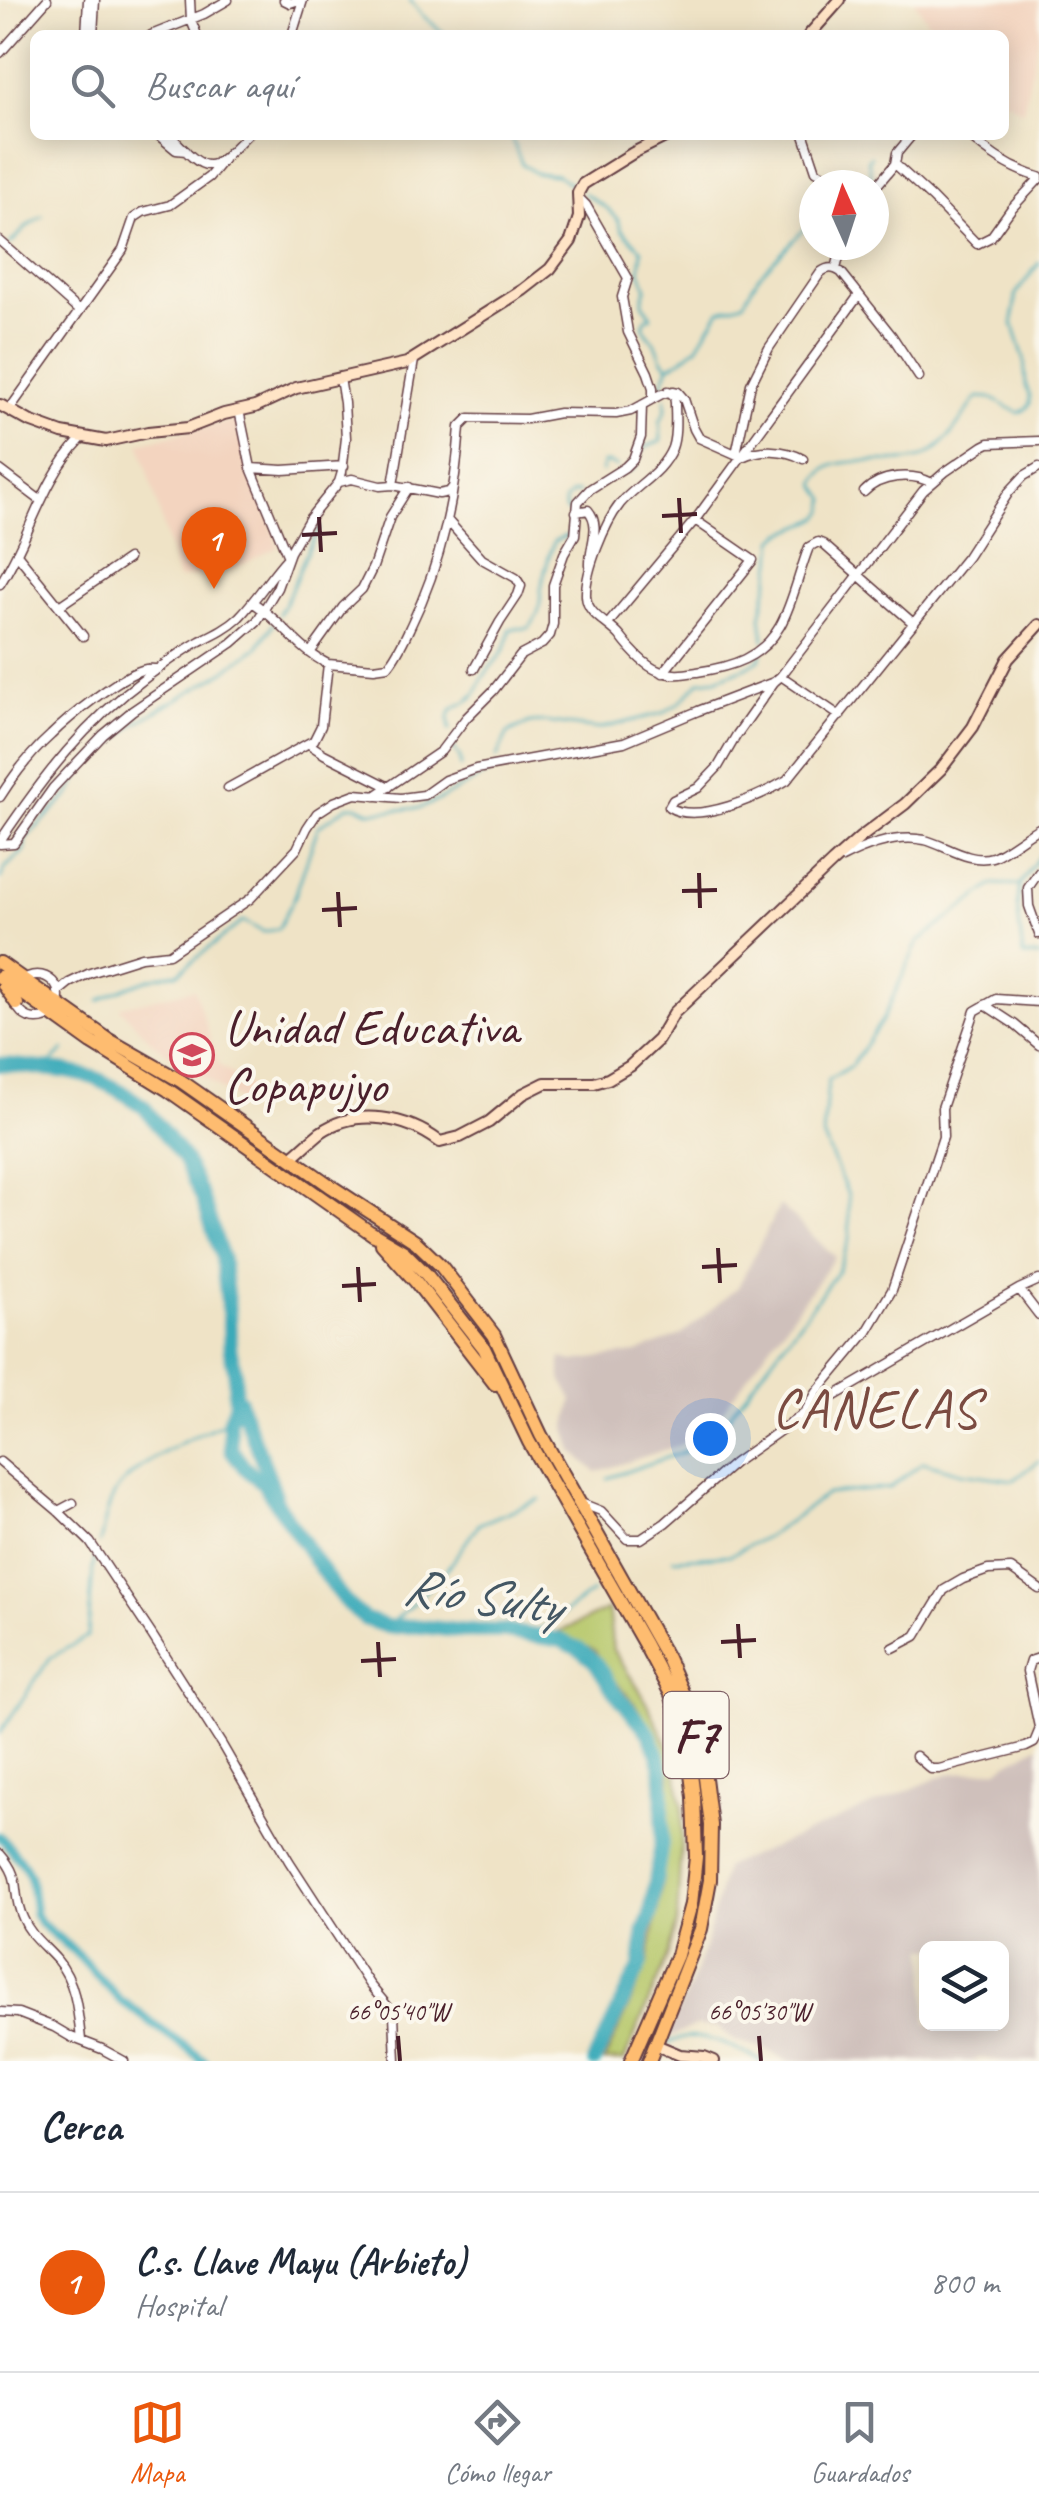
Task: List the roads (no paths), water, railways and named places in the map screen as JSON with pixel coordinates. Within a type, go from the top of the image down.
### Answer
[{"type":"highway","name":"F7","points":[[2,972],[404,1259],[478,1352],[512,1408],[671,1694],[686,1744],[694,1797],[696,1857],[691,1904],[677,1954],[631,2061]]},
{"type":"highway","points":[[2,972],[24,988]]},
{"type":"highway","points":[[52,1007],[74,1022]]},
{"type":"highway","name":"F7","points":[[74,1022],[181,1081],[416,1242],[441,1266],[494,1335],[541,1435],[667,1658],[689,1708],[703,1762],[711,1825],[710,1880],[700,1929],[648,2061]]},
{"type":"street","points":[[0,53],[47,0]]},
{"type":"street","points":[[90,30],[92,0]]},
{"type":"street","points":[[190,0],[194,30]]},
{"type":"street","points":[[164,30],[228,0]]},
{"type":"street","points":[[284,0],[301,0],[293,30]]},
{"type":"street","points":[[813,30],[840,0]]},
{"type":"street","points":[[164,140],[176,150],[186,152]]},
{"type":"street","points":[[175,140],[194,160],[210,165],[223,160]]},
{"type":"street","points":[[243,140],[209,178],[170,205],[134,218],[124,250],[4,407],[43,426],[106,441],[176,430],[255,406],[296,388],[414,360],[550,269],[572,238],[583,184],[659,140]]},
{"type":"street","points":[[806,140],[816,170]]},
{"type":"street","points":[[889,171],[908,140]]},
{"type":"street","points":[[895,164],[976,244],[991,237],[1039,178],[1006,164],[975,140]]},
{"type":"street","points":[[578,197],[628,278],[622,297],[628,332],[648,373],[653,399]]},
{"type":"street","points":[[0,242],[79,312]]},
{"type":"street","points":[[836,269],[838,260]]},
{"type":"street","points":[[739,456],[751,384],[769,348],[826,268],[841,272],[919,377]]},
{"type":"street","points":[[608,624],[695,520],[859,295]]},
{"type":"street","points":[[393,484],[414,360]]},
{"type":"street","points":[[0,842],[14,843],[52,788],[132,710],[257,621],[309,519],[339,482],[346,438],[340,378]]},
{"type":"street","points":[[252,602],[328,664],[382,668],[392,661],[430,583],[448,521],[460,427],[468,418],[616,414],[632,411],[673,390],[682,394],[699,438],[739,456],[753,451],[779,452],[803,459]]},
{"type":"street","points":[[668,392],[675,402],[673,446],[650,478],[618,506],[597,548],[586,597],[588,606],[653,668],[663,673],[686,674],[732,666],[749,658],[781,625],[798,576],[813,544],[818,542],[912,622]]},
{"type":"street","points":[[375,796],[442,751],[521,655],[550,635],[554,585],[576,536],[576,512],[582,496],[633,459],[641,437],[642,405]]},
{"type":"street","points":[[239,410],[251,468],[288,558]]},
{"type":"street","points":[[0,584],[61,461],[82,438]]},
{"type":"street","points":[[1039,441],[990,443],[932,482],[778,679],[718,767],[698,788],[673,800],[669,807],[679,813],[722,808],[765,793],[787,780],[967,557],[1010,492],[1039,467]]},
{"type":"street","points":[[251,468],[344,466]]},
{"type":"street","points":[[0,470],[40,500]]},
{"type":"street","points":[[864,492],[874,481],[890,478],[926,478],[932,482]]},
{"type":"street","points":[[339,482],[352,479],[445,494],[454,488]]},
{"type":"street","points":[[310,652],[343,607],[362,589],[390,517],[409,487]]},
{"type":"street","points":[[576,512],[588,510],[595,519],[590,576]]},
{"type":"street","points":[[663,673],[753,560],[695,520]]},
{"type":"street","points":[[448,521],[482,558],[516,578],[522,586],[474,669]]},
{"type":"street","points":[[17,554],[83,636]]},
{"type":"street","points":[[59,606],[128,558]]},
{"type":"street","points":[[0,842],[58,760],[113,704],[158,669],[222,630],[252,602],[288,558]]},
{"type":"street","points":[[291,1158],[324,1130],[350,1118],[393,1120],[430,1134],[440,1142],[460,1137],[489,1122],[523,1094],[545,1084],[594,1084],[630,1066],[658,1040],[674,1013],[833,862],[905,804],[941,768],[973,727],[1008,659],[1039,625]]},
{"type":"street","points":[[228,788],[310,744],[321,726],[328,664]]},
{"type":"street","points":[[0,797],[48,737],[66,722],[135,673],[145,668],[158,669]]},
{"type":"street","points":[[778,679],[840,716]]},
{"type":"street","points":[[24,988],[25,1015],[52,1007],[70,983],[90,973],[169,954],[250,899],[297,850],[317,813],[334,802],[355,794],[401,798],[424,794],[445,780],[476,769],[624,742],[778,679]]},
{"type":"street","points":[[310,744],[389,787]]},
{"type":"street","points":[[833,862],[856,850],[901,837],[926,840],[962,856],[991,858],[1039,828]]},
{"type":"street","points":[[1039,872],[1028,888],[1029,906],[1039,934]]},
{"type":"street","points":[[805,1413],[817,1392],[867,1332],[892,1290],[943,1137],[942,1108],[975,1011],[996,999],[1039,1002]]},
{"type":"street","points":[[985,1005],[1039,1045]]},
{"type":"street","points":[[580,1502],[602,1511],[626,1540],[640,1540],[666,1523],[734,1463],[805,1413],[1039,1280]]},
{"type":"street","points":[[1020,1289],[1039,1315]]},
{"type":"street","points":[[0,1462],[90,1542],[152,1635],[289,1861],[394,2014],[396,2061]]},
{"type":"street","points":[[58,1511],[73,1502]]},
{"type":"street","points":[[893,1648],[916,1636],[944,1590],[963,1578],[988,1570],[1012,1569],[1039,1589]]},
{"type":"street","points":[[916,1756],[931,1768],[939,1769],[1034,1744],[1039,1729],[1026,1671],[1030,1661],[1039,1658]]},
{"type":"street","points":[[0,1854],[16,1879],[16,1900],[24,1922],[70,1976],[81,2040]]},
{"type":"street","points":[[0,2012],[18,2013],[54,2026],[71,2038],[124,2061]]},
{"type":"street","points":[[656,2045],[680,2055],[714,2061]]},
{"type":"waterway","points":[[410,0],[440,30]]},
{"type":"waterway","points":[[512,140],[522,164],[535,173],[557,175],[577,188]]},
{"type":"waterway","points":[[870,170],[871,156]]},
{"type":"waterway","points":[[584,193],[608,209],[642,250],[640,271],[647,288],[643,301],[651,317],[643,326],[669,366],[661,387]]},
{"type":"waterway","points":[[10,244],[43,216]]},
{"type":"waterway","points":[[671,365],[697,347],[720,310],[743,303],[758,277],[799,234]]},
{"type":"waterway","points":[[764,640],[761,617],[775,540],[820,518],[825,511],[826,499],[816,485],[822,473],[847,462],[913,460],[925,456],[949,437],[978,397],[991,398],[1019,413],[1030,404],[1024,358],[1013,324],[1016,294],[1039,263]]},
{"type":"waterway","points":[[627,472],[635,468],[642,449],[661,441],[665,398]]},
{"type":"waterway","points":[[602,472],[603,463],[617,467]]},
{"type":"waterway","points":[[572,516],[565,509],[565,500],[578,493]]},
{"type":"waterway","points":[[279,614],[320,528]]},
{"type":"waterway","points":[[450,730],[452,710],[476,692],[503,651],[510,629],[529,628],[533,623],[554,541],[571,534]]},
{"type":"waterway","points":[[0,879],[6,867],[25,850],[25,839],[70,794],[86,763],[100,756],[133,725],[257,648],[273,624]]},
{"type":"waterway","points":[[497,757],[508,733],[530,723],[599,729],[663,713],[700,681],[747,667],[760,659],[762,653]]},
{"type":"waterway","points":[[453,747],[461,767]]},
{"type":"waterway","points":[[100,1001],[138,983],[178,973],[243,921],[263,932],[278,929],[295,896],[318,827],[348,806],[370,812],[420,808],[494,770]]},
{"type":"waterway","points":[[1020,884],[1039,856]]},
{"type":"waterway","points":[[608,1478],[686,1451],[723,1424],[838,1271],[850,1237],[848,1195],[823,1136],[828,1080],[852,1065],[883,1019],[918,942],[994,884],[1020,885],[1017,904],[1023,956],[1039,956]]},
{"type":"waterway","points":[[45,1068],[64,1050]]},
{"type":"waterway","name":"Río Sulty","points":[[0,1064],[65,1071],[95,1078],[121,1091],[144,1107],[184,1159],[202,1197],[222,1257],[235,1372],[235,1406],[229,1421],[231,1449],[263,1483],[350,1607],[365,1619],[388,1627],[503,1631],[560,1640],[595,1662],[649,1733],[658,1754],[663,1794],[662,1840],[650,1916],[644,1931],[641,1964],[594,2061]]},
{"type":"waterway","name":"Río Sulty","points":[[239,1399],[275,1494]]},
{"type":"waterway","points":[[100,1542],[107,1513],[121,1485],[148,1462],[229,1421]]},
{"type":"waterway","points":[[673,1559],[730,1555],[773,1533],[827,1494],[890,1488],[923,1462],[961,1473],[1014,1480],[1039,1461]]},
{"type":"waterway","points":[[388,1627],[443,1574],[479,1524],[540,1499]]},
{"type":"waterway","points":[[0,1733],[50,1658],[88,1636],[95,1557]]},
{"type":"waterway","points":[[534,1635],[592,1592]]},
{"type":"waterway","points":[[0,1836],[30,1876],[35,1914],[40,1923],[72,1949],[119,1999],[205,2061]]},
{"type":"waterway","points":[[668,2043],[704,2038],[761,2061]]},
{"type":"place","name":"C.s. Llave Mayu (Arbieto)","points":[[214,589]]},
{"type":"place","name":"Unidad Educativa Copapujyo","points":[[192,1055]]},
{"type":"district","name":"CANELAS","points":[[876,1408]]}]
